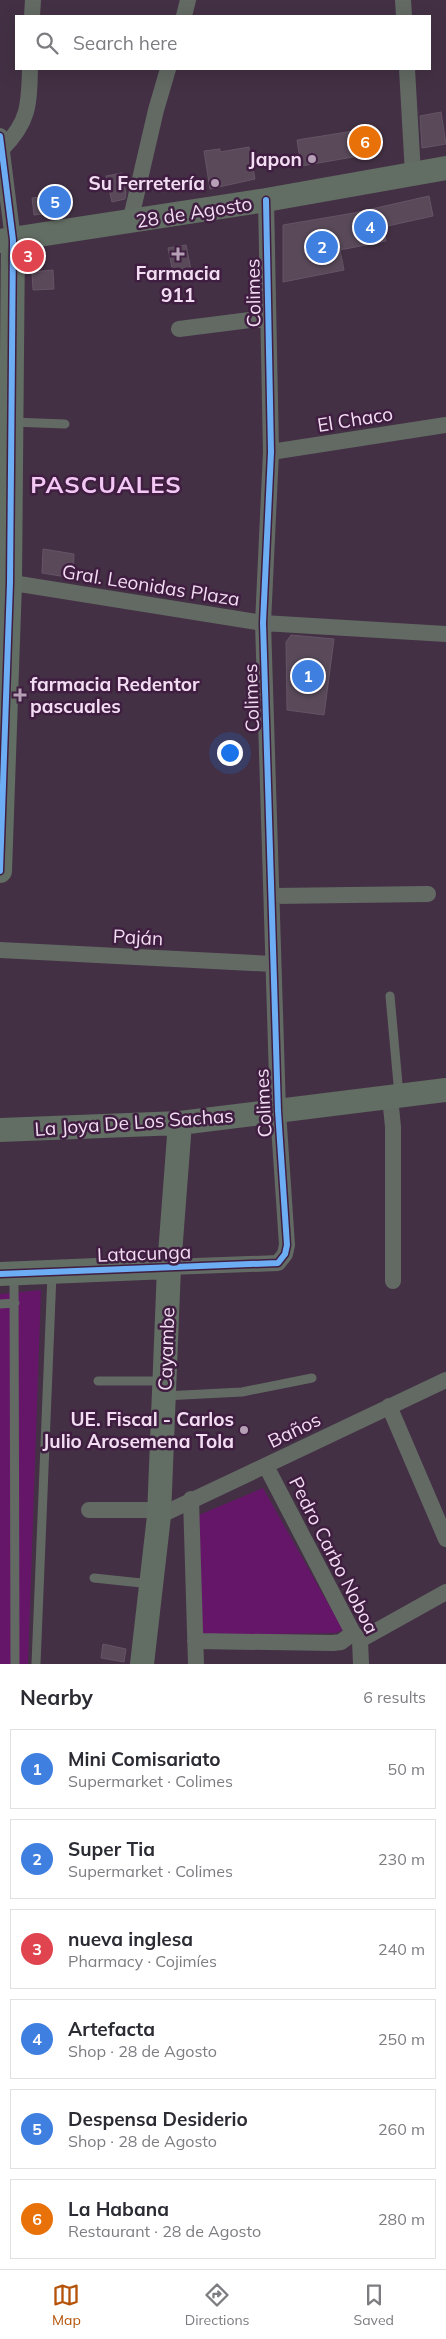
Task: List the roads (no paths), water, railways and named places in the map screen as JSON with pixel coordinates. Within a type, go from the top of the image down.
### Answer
[{"type":"street","points":[[32,15],[33,0]]},
{"type":"street","points":[[184,15],[188,0]]},
{"type":"street","points":[[403,0],[404,15]]},
{"type":"street","points":[[0,871],[8,431],[6,241],[1,142],[14,137],[23,123],[29,104],[30,70]]},
{"type":"street","points":[[130,222],[156,110],[168,70]]},
{"type":"street","points":[[407,70],[413,174]]},
{"type":"street","name":"28 de Agosto","points":[[6,241],[266,200],[446,168]]},
{"type":"street","name":"Colimes","points":[[266,200],[270,452],[263,623],[278,1111],[287,1244],[285,1254]]},
{"type":"street","points":[[179,329],[250,320],[268,320]]},
{"type":"street","name":"El Chaco","points":[[270,452],[446,425]]},
{"type":"street","name":"Gral. Leonidas Plaza","points":[[5,582],[263,623],[446,634]]},
{"type":"street","points":[[272,896],[428,894]]},
{"type":"street","name":"Paján","points":[[0,950],[273,964]]},
{"type":"street","name":"La Joya De Los Sachas","points":[[0,1130],[180,1123],[446,1090]]},
{"type":"street","points":[[393,1281],[394,1096]]},
{"type":"street","name":"Cayambe","points":[[142,1664],[159,1513],[169,1267],[180,1123]]},
{"type":"street","name":"Latacunga","points":[[7,1274],[278,1263],[285,1254]]},
{"type":"street","name":"Baños","points":[[159,1513],[266,1466],[446,1380]]},
{"type":"street","points":[[389,1406],[446,1539]]},
{"type":"street","name":"Pedro Carbo Noboa","points":[[266,1466],[356,1637],[361,1664]]},
{"type":"street","points":[[191,1499],[196,1664]]},
{"type":"street","points":[[89,1510],[159,1513]]},
{"type":"street","points":[[195,1641],[340,1642],[356,1637],[446,1592]]},
{"type":"lane","points":[[8,431],[65,424]]},
{"type":"lane","points":[[390,996],[394,1096]]},
{"type":"lane","points":[[36,1664],[52,1271]]},
{"type":"lane","points":[[7,1274],[15,1303],[15,1664]]},
{"type":"lane","points":[[0,1304],[15,1303]]},
{"type":"lane","points":[[98,1381],[164,1389],[242,1392],[312,1378]]},
{"type":"lane","points":[[94,1578],[152,1584]]},
{"type":"place","name":"La Habana","points":[[365,142]]},
{"type":"place","name":"Japon","points":[[312,159]]},
{"type":"place","name":"Su Ferretería","points":[[215,183]]},
{"type":"place","name":"Despensa Desiderio","points":[[55,202]]},
{"type":"place","name":"Artefacta","points":[[370,227]]},
{"type":"place","name":"Super Tia","points":[[322,247]]},
{"type":"place","name":"Farmacia 911","points":[[178,254]]},
{"type":"place","name":"nueva inglesa","points":[[28,256]]},
{"type":"place","name":"Mini Comisariato","points":[[308,676]]},
{"type":"place","name":"farmacia Redentor pascuales","points":[[20,695]]},
{"type":"place","name":"UE. Fiscal - Carlos Julio Arosemena Tola","points":[[244,1430]]},
{"type":"district","name":"PASCUALES","points":[[106,485]]}]
